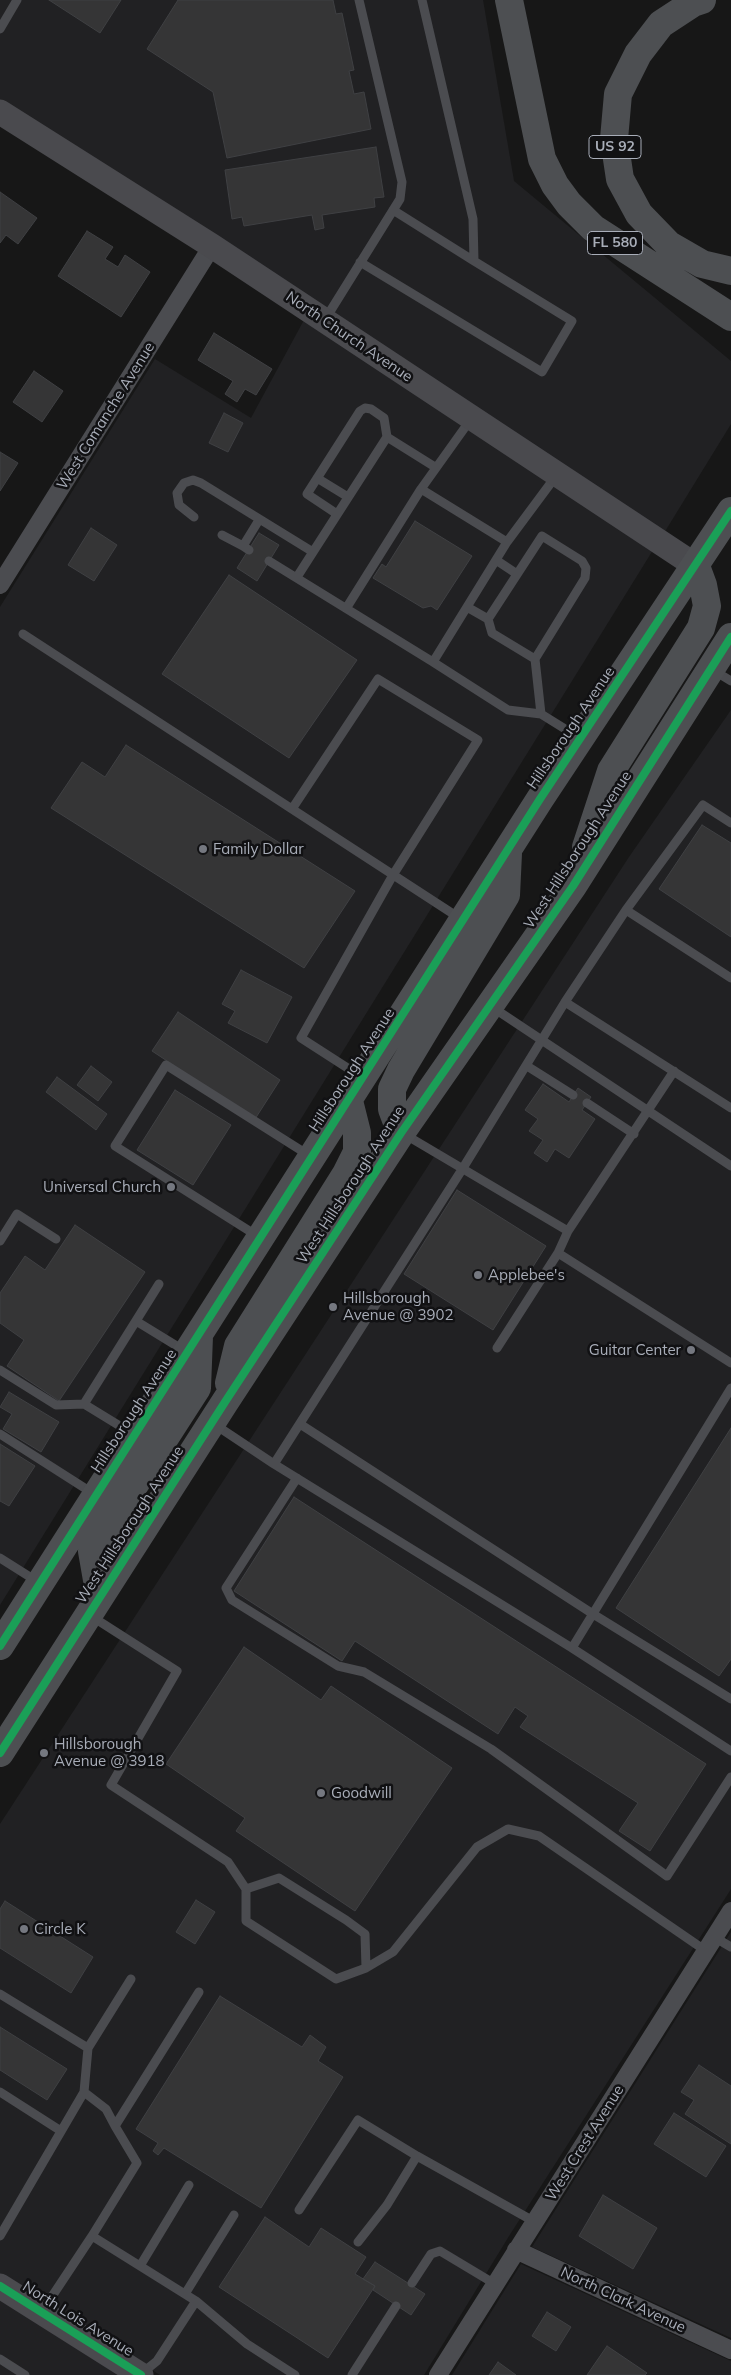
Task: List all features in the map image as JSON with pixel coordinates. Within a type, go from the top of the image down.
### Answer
[{"type":"main road","name":"FL 580","points":[[510,0],[542,159],[555,185],[568,204],[593,228],[721,311],[731,333]]},
{"type":"main road","name":"US 92","points":[[702,0],[693,3],[661,24],[638,54],[618,94],[614,139],[620,179],[639,214],[669,245],[702,264],[731,271]]},
{"type":"main road","name":"Hillsborough Avenue","points":[[0,1646],[509,849],[731,511]]},
{"type":"main road","points":[[573,886],[612,771],[701,628],[707,606],[703,585],[696,566]]},
{"type":"main road","name":"West Hillsborough Avenue","points":[[0,1753],[218,1412],[401,1133],[721,675],[731,637]]},
{"type":"main road","points":[[401,1133],[392,1109],[392,1090],[401,1070],[506,895],[509,849]]},
{"type":"main road","points":[[218,1412],[238,1346],[346,1174],[357,1152],[357,1133],[348,1101]]},
{"type":"main road","points":[[95,1605],[92,1551],[197,1388],[193,1344]]},
{"type":"street","name":"North Church Avenue","points":[[0,112],[212,246],[696,566]]},
{"type":"street","name":"West Comanche Avenue","points":[[0,585],[212,246]]},
{"type":"street","name":"West Crest Avenue","points":[[438,2375],[731,1911]]},
{"type":"street","name":"North Clark Avenue","points":[[516,2250],[731,2350]]},
{"type":"street","name":"North Lois Avenue","points":[[0,2286],[141,2375]]},
{"type":"lane","points":[[0,29],[17,0]]},
{"type":"lane","points":[[324,320],[400,199],[402,182],[359,0]]},
{"type":"lane","points":[[422,0],[473,219],[474,261]]},
{"type":"lane","points":[[360,262],[542,372],[572,320],[393,210]]},
{"type":"lane","points":[[298,577],[387,437],[384,418],[365,408],[360,411],[306,494],[337,514]]},
{"type":"lane","points":[[347,607],[435,467],[472,418]]},
{"type":"lane","points":[[387,437],[435,467]]},
{"type":"lane","points":[[432,662],[507,542],[558,475]]},
{"type":"lane","points":[[317,478],[348,497]]},
{"type":"lane","points":[[194,517],[179,505],[178,492],[184,483],[193,480],[201,482],[313,552]]},
{"type":"lane","points":[[421,489],[507,542]]},
{"type":"lane","points":[[222,535],[246,548],[259,520]]},
{"type":"lane","points":[[488,619],[542,536],[582,561],[586,568],[586,578],[535,659],[541,714]]},
{"type":"lane","points":[[496,560],[517,574]]},
{"type":"lane","points":[[269,561],[347,607],[508,710],[541,714],[580,739]]},
{"type":"lane","points":[[467,607],[488,619],[492,633],[535,659]]},
{"type":"lane","points":[[24,634],[464,920]]},
{"type":"lane","points":[[292,809],[378,680],[478,740],[393,875],[301,1038],[363,1078]]},
{"type":"lane","points":[[274,1464],[543,1041],[565,1002],[626,910],[703,805],[731,823]]},
{"type":"lane","points":[[626,910],[731,978]]},
{"type":"lane","points":[[565,1002],[731,1108]]},
{"type":"lane","points":[[490,1006],[731,1166]]},
{"type":"lane","points":[[261,1238],[115,1146],[166,1065],[313,1158]]},
{"type":"lane","points":[[527,1066],[573,1095]]},
{"type":"lane","points":[[497,1348],[558,1252],[568,1231],[674,1072]]},
{"type":"lane","points":[[587,1103],[634,1134]]},
{"type":"lane","points":[[401,1133],[568,1231]]},
{"type":"lane","points":[[0,1241],[17,1214],[56,1239]]},
{"type":"lane","points":[[558,1252],[731,1363]]},
{"type":"lane","points":[[84,1404],[159,1284]]},
{"type":"lane","points":[[136,1321],[193,1344]]},
{"type":"lane","points":[[0,1370],[56,1405],[84,1404],[135,1435]]},
{"type":"lane","points":[[572,1648],[731,1388]]},
{"type":"lane","points":[[218,1412],[274,1464],[572,1648],[731,1751]]},
{"type":"lane","points":[[300,1424],[593,1614],[731,1699]]},
{"type":"lane","points":[[0,1434],[96,1496]]},
{"type":"lane","points":[[296,1478],[226,1588],[232,1600],[338,1666],[364,1672],[491,1748],[667,1876],[731,1777]]},
{"type":"lane","points":[[0,1558],[40,1583]]},
{"type":"lane","points":[[95,1605],[177,1671],[111,1785],[228,1862],[246,1889],[246,1920],[336,1979],[366,1968],[393,1952],[477,1847],[508,1829],[539,1836],[710,1944],[731,1947]]},
{"type":"lane","points":[[246,1889],[280,1878],[346,1920],[365,1934],[366,1968]]},
{"type":"lane","points":[[0,2236],[84,2092],[88,2048],[131,1979]]},
{"type":"lane","points":[[115,2126],[199,1992]]},
{"type":"lane","points":[[0,1994],[88,2048]]},
{"type":"lane","points":[[0,2092],[62,2131]]},
{"type":"lane","points":[[42,2312],[137,2163],[106,2109],[84,2092]]},
{"type":"lane","points":[[300,2210],[358,2120],[417,2156],[536,2222]]},
{"type":"lane","points":[[358,2242],[387,2205],[417,2156]]},
{"type":"lane","points":[[140,2266],[188,2186]]},
{"type":"lane","points":[[185,2294],[234,2215]]},
{"type":"lane","points":[[92,2236],[196,2300],[248,2344],[295,2375]]},
{"type":"lane","points":[[412,2283],[431,2254],[440,2251],[495,2284]]},
{"type":"lane","points":[[141,2375],[157,2361],[196,2300]]},
{"type":"lane","points":[[352,2375],[396,2306]]},
{"type":"lane","points":[[0,2359],[25,2375]]},
{"type":"shaded area","points":[[0,0],[483,0],[514,181],[731,361],[731,424],[664,533],[0,100]]},
{"type":"shaded area","points":[[304,320],[653,550],[0,1605],[0,607],[155,359],[251,418]]},
{"type":"shaded area","points":[[731,710],[731,1889],[509,2236],[424,2375],[160,2375],[0,2274],[0,1824],[629,857]]},
{"type":"shaded area","points":[[731,1932],[731,2338],[532,2247]]},
{"type":"shaded area","points":[[521,2264],[731,2361],[731,2375],[452,2375]]},
{"type":"shaded area","points":[[0,2298],[122,2375],[0,2375]]},
{"type":"building","points":[[49,0],[121,0],[100,33]]},
{"type":"building","points":[[178,0],[333,0],[336,14],[342,13],[354,70],[349,71],[354,94],[364,92],[371,129],[227,158],[213,92],[147,49]]},
{"type":"building","points":[[376,147],[384,197],[374,198],[375,207],[322,215],[324,228],[315,230],[312,215],[244,226],[242,217],[232,219],[225,170]]},
{"type":"building","points":[[0,192],[37,218],[18,244],[6,235],[0,243]]},
{"type":"building","points":[[87,231],[113,247],[105,259],[118,267],[125,255],[150,272],[121,317],[58,276]]},
{"type":"building","points":[[214,333],[272,369],[256,395],[245,389],[237,402],[225,394],[233,381],[198,360]]},
{"type":"building","points":[[34,371],[63,391],[42,422],[13,402]]},
{"type":"building","points":[[224,413],[243,423],[228,452],[209,443]]},
{"type":"building","points":[[0,452],[18,463],[0,491]]},
{"type":"building","points":[[415,521],[472,556],[437,610],[431,606],[423,608],[373,578],[382,564],[386,567]]},
{"type":"building","points":[[91,528],[117,545],[94,581],[68,565]]},
{"type":"building","points":[[259,533],[279,545],[257,581],[237,568]]},
{"type":"building","points":[[229,575],[357,660],[289,758],[162,674]]},
{"type":"building","name":"Family Dollar","points":[[126,745],[355,891],[304,968],[51,808],[82,762],[105,777]]},
{"type":"building","points":[[702,825],[731,843],[731,937],[659,889]]},
{"type":"building","points":[[241,970],[292,997],[267,1043],[228,1023],[235,1011],[222,1004]]},
{"type":"building","points":[[178,1012],[280,1080],[255,1119],[152,1051]]},
{"type":"building","points":[[91,1066],[112,1082],[98,1101],[77,1085]]},
{"type":"building","points":[[57,1077],[107,1114],[96,1130],[46,1092]]},
{"type":"building","points":[[543,1084],[569,1102],[578,1088],[591,1097],[582,1110],[595,1119],[569,1158],[555,1149],[547,1162],[534,1153],[543,1140],[529,1131],[538,1119],[525,1110]]},
{"type":"building","points":[[175,1090],[231,1125],[193,1185],[137,1150]]},
{"type":"building","points":[[457,1190],[546,1246],[493,1330],[404,1274]]},
{"type":"building","points":[[75,1225],[145,1272],[59,1401],[7,1366],[24,1340],[0,1323],[0,1293],[25,1256],[45,1270]]},
{"type":"building","points":[[9,1392],[59,1422],[41,1452],[3,1429],[12,1414],[0,1407]]},
{"type":"building","points":[[731,1428],[731,1659],[719,1676],[616,1608]]},
{"type":"building","points":[[0,1444],[35,1466],[9,1506],[0,1501]]},
{"type":"building","points":[[294,1497],[706,1764],[650,1851],[619,1831],[638,1803],[520,1727],[528,1716],[515,1707],[498,1734],[355,1641],[342,1661],[234,1591]]},
{"type":"building","name":"Goodwill","points":[[244,1647],[321,1700],[331,1686],[452,1768],[355,1911],[236,1831],[245,1818],[166,1764]]},
{"type":"building","points":[[196,1900],[215,1912],[195,1944],[176,1932]]},
{"type":"building","name":"Circle K","points":[[5,1901],[93,1957],[71,1993],[0,1948],[0,1909]]},
{"type":"building","points":[[220,1996],[302,2047],[310,2035],[326,2047],[318,2061],[343,2077],[261,2208],[164,2148],[158,2155],[153,2151],[158,2143],[136,2129]]},
{"type":"building","points":[[0,2027],[67,2069],[47,2100],[0,2070]]},
{"type":"building","points":[[699,2065],[731,2086],[731,2144],[685,2114],[694,2100],[681,2092]]},
{"type":"building","points":[[674,2113],[726,2146],[706,2177],[654,2144]]},
{"type":"building","points":[[603,2195],[657,2228],[633,2269],[579,2236]]},
{"type":"building","points":[[265,2217],[309,2247],[321,2228],[366,2257],[355,2274],[375,2286],[328,2358],[219,2287]]},
{"type":"building","points":[[375,2262],[425,2294],[411,2315],[373,2290],[375,2286],[363,2279]]},
{"type":"building","points":[[547,2312],[571,2327],[556,2351],[532,2336]]},
{"type":"building","points":[[607,2346],[647,2373],[645,2375],[587,2375]]},
{"type":"building","points":[[498,2362],[516,2375],[489,2375]]},
{"type":"cycle path","points":[[0,1646],[540,799],[731,511]]},
{"type":"cycle path","points":[[0,1753],[225,1402],[401,1133],[573,886],[731,637]]},
{"type":"cycle path","points":[[0,2286],[141,2375]]},
{"type":"place","name":"Family Dollar","points":[[203,849]]},
{"type":"place","name":"Universal Church","points":[[171,1187]]},
{"type":"place","name":"Applebee's","points":[[478,1275]]},
{"type":"place","name":"Hillsborough Avenue @ 3902","points":[[333,1307]]},
{"type":"place","name":"Guitar Center","points":[[691,1350]]},
{"type":"place","name":"Hillsborough Avenue @ 3918","points":[[44,1753]]},
{"type":"place","name":"Goodwill","points":[[321,1793]]},
{"type":"place","name":"Circle K","points":[[24,1929]]}]
